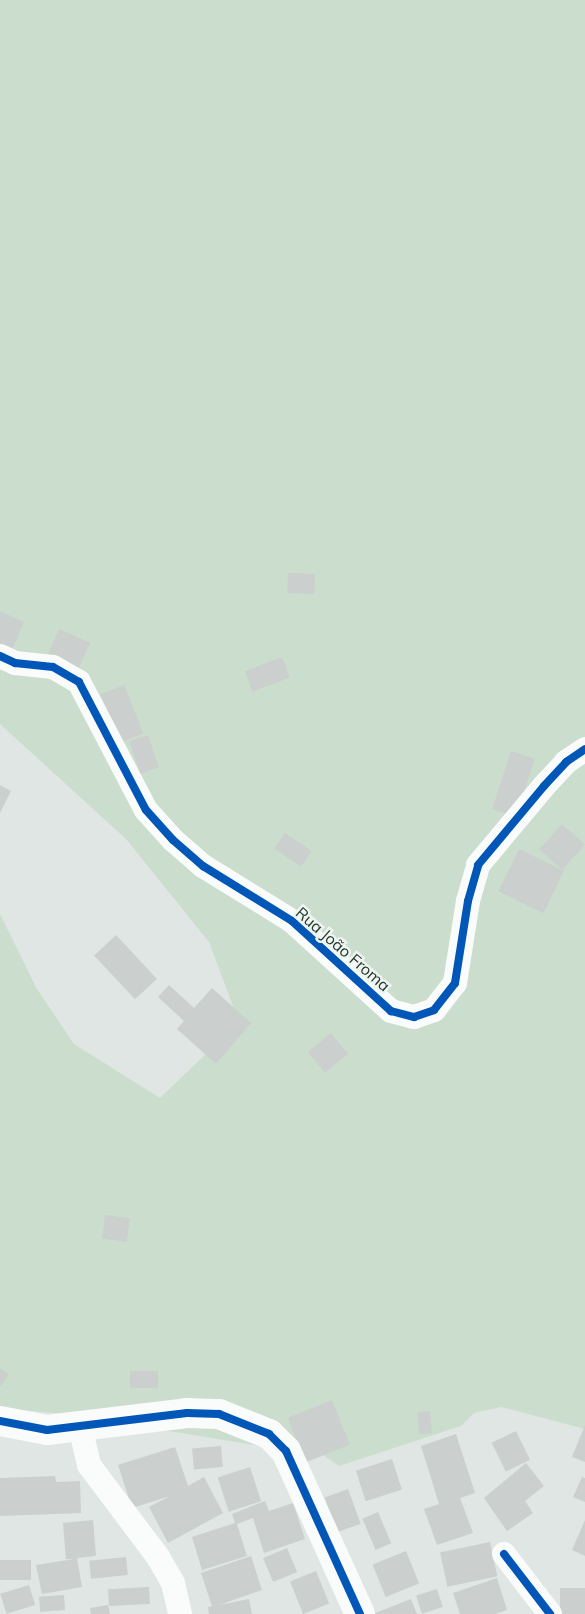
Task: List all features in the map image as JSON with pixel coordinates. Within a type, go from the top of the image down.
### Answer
[{"type":"street","name":"Rua João Froma","points":[[0,656],[15,663],[53,667],[80,682],[146,810],[173,840],[203,866],[292,921],[391,1011],[414,1017],[434,1010],[455,983],[468,901],[478,865],[566,762],[585,749]]},
{"type":"street","points":[[0,1421],[47,1430],[187,1413],[219,1414],[269,1434],[286,1451],[360,1614]]},
{"type":"street","points":[[80,1426],[89,1465],[158,1557],[173,1582],[180,1614]]},
{"type":"street","points":[[504,1554],[550,1614]]},
{"type":"green space","points":[[0,0],[585,0],[585,1429],[501,1407],[474,1413],[461,1426],[339,1466],[316,1450],[304,1453],[64,1414],[0,1408],[0,914],[37,989],[74,1044],[160,1098],[239,1022],[209,942],[126,839],[0,724]]},
{"type":"building","points":[[288,573],[315,574],[314,594],[287,593]]},
{"type":"building","points":[[0,611],[24,622],[12,650],[0,645]]},
{"type":"building","points":[[59,629],[90,643],[79,667],[48,654]]},
{"type":"building","points":[[282,657],[290,678],[253,692],[245,671]]},
{"type":"building","points":[[124,685],[143,733],[120,743],[101,694]]},
{"type":"building","points":[[148,735],[159,767],[140,774],[129,742]]},
{"type":"building","points":[[511,751],[535,759],[516,817],[492,809]]},
{"type":"building","points":[[0,785],[11,791],[0,813]]},
{"type":"building","points":[[562,824],[585,845],[562,870],[539,849]]},
{"type":"building","points":[[285,833],[312,851],[301,867],[274,849]]},
{"type":"building","points":[[519,849],[564,871],[543,913],[498,891]]},
{"type":"building","points":[[116,935],[157,979],[135,999],[94,955]]},
{"type":"building","points":[[169,985],[194,1008],[212,988],[251,1023],[216,1064],[177,1029],[184,1021],[158,997]]},
{"type":"building","points":[[331,1033],[348,1054],[325,1073],[308,1052]]},
{"type":"building","points":[[105,1215],[130,1218],[127,1242],[102,1239]]},
{"type":"building","points":[[0,1368],[9,1374],[0,1388]]},
{"type":"building","points":[[130,1371],[158,1371],[158,1388],[130,1388]]},
{"type":"building","points":[[332,1400],[350,1445],[305,1462],[287,1418]]},
{"type":"building","points":[[430,1411],[432,1433],[419,1434],[417,1412]]},
{"type":"building","points":[[585,1425],[585,1462],[572,1457]]},
{"type":"building","points":[[516,1431],[530,1460],[506,1472],[492,1443]]},
{"type":"building","points":[[456,1434],[475,1493],[460,1498],[473,1533],[437,1545],[424,1509],[439,1504],[421,1446]]},
{"type":"building","points":[[221,1446],[223,1467],[194,1469],[192,1449]]},
{"type":"building","points":[[175,1447],[188,1486],[204,1477],[223,1513],[168,1543],[149,1507],[170,1496],[132,1508],[118,1465]]},
{"type":"building","points":[[392,1459],[402,1489],[366,1501],[356,1471]]},
{"type":"building","points":[[526,1463],[544,1486],[525,1501],[533,1513],[507,1531],[484,1498]]},
{"type":"building","points":[[250,1467],[261,1501],[229,1512],[218,1478]]},
{"type":"building","points":[[55,1476],[56,1482],[80,1481],[81,1513],[0,1516],[0,1478]]},
{"type":"building","points":[[582,1477],[585,1478],[585,1502],[573,1497]]},
{"type":"building","points":[[348,1489],[361,1524],[337,1532],[325,1498]]},
{"type":"building","points":[[265,1501],[269,1511],[293,1503],[305,1539],[264,1553],[253,1518],[237,1524],[247,1556],[202,1570],[192,1537],[235,1523],[232,1514]]},
{"type":"building","points":[[378,1512],[391,1543],[376,1550],[362,1519]]},
{"type":"building","points":[[93,1520],[96,1556],[77,1558],[82,1587],[42,1594],[36,1565],[74,1559],[66,1559],[63,1523]]},
{"type":"building","points":[[585,1520],[585,1556],[572,1550]]},
{"type":"building","points":[[490,1542],[497,1576],[447,1587],[440,1553]]},
{"type":"building","points":[[287,1548],[297,1572],[273,1582],[263,1558]]},
{"type":"building","points":[[406,1551],[419,1583],[386,1597],[373,1564]]},
{"type":"building","points":[[251,1556],[262,1590],[219,1605],[249,1599],[252,1614],[209,1614],[208,1607],[212,1606],[201,1573]]},
{"type":"building","points":[[126,1557],[128,1575],[91,1579],[89,1561]]},
{"type":"building","points":[[0,1560],[31,1560],[31,1580],[0,1580]]},
{"type":"building","points":[[316,1571],[329,1603],[303,1614],[290,1581]]},
{"type":"building","points":[[497,1578],[507,1610],[495,1614],[460,1614],[453,1593]]},
{"type":"building","points":[[29,1585],[35,1605],[6,1614],[0,1594]]},
{"type":"building","points":[[149,1587],[150,1604],[109,1606],[108,1589]]},
{"type":"building","points":[[560,1588],[585,1588],[585,1614],[560,1614]]},
{"type":"building","points":[[437,1589],[443,1607],[422,1614],[416,1596]]},
{"type":"building","points":[[64,1595],[65,1610],[40,1612],[39,1597]]},
{"type":"building","points":[[411,1599],[417,1614],[373,1614]]},
{"type":"building","points":[[108,1605],[110,1614],[91,1614],[90,1608]]},
{"type":"cycle path","points":[[0,656],[15,663],[53,667],[79,682],[146,810],[173,840],[203,866],[292,921],[391,1011],[414,1017],[434,1010],[455,983],[468,901],[478,865],[566,762],[585,749]]},
{"type":"cycle path","points":[[0,1421],[47,1430],[187,1413],[219,1414],[269,1434],[286,1451],[360,1614]]},
{"type":"cycle path","points":[[504,1554],[550,1614]]}]
